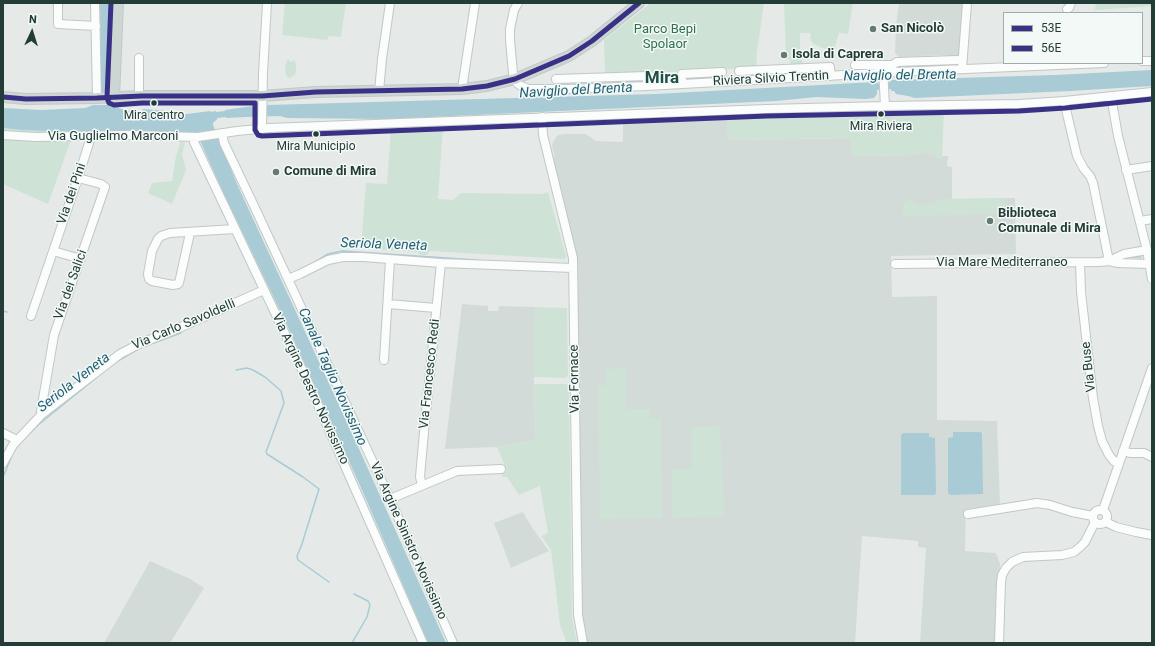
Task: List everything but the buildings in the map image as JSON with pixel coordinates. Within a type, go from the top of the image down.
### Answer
[{"type":"main road","points":[[112,98],[118,3]]},
{"type":"main road","points":[[3,97],[26,99],[112,98],[139,96],[262,101],[316,92],[462,89],[487,86],[515,79],[569,56],[592,41],[639,3]]},
{"type":"street","points":[[58,3],[58,24],[96,26]]},
{"type":"street","points":[[95,3],[98,98]]},
{"type":"street","points":[[262,129],[267,3]]},
{"type":"street","points":[[379,91],[390,3]]},
{"type":"street","points":[[462,89],[474,3]]},
{"type":"street","points":[[515,79],[513,73],[510,40],[512,19],[514,10],[518,3]]},
{"type":"street","points":[[962,69],[968,3]]},
{"type":"street","points":[[139,58],[139,96]]},
{"type":"street","points":[[855,65],[883,69],[897,62],[957,60]]},
{"type":"street","name":"Riviera Silvio Trentin","points":[[515,79],[517,83],[524,88],[568,89],[682,84],[830,67],[831,76],[883,69],[962,69],[1080,64]]},
{"type":"street","points":[[883,69],[885,106]]},
{"type":"street","points":[[739,71],[772,74]]},
{"type":"street","points":[[682,84],[682,74],[722,72]]},
{"type":"street","points":[[556,79],[647,76],[647,86]]},
{"type":"street","points":[[600,78],[600,88]]},
{"type":"street","points":[[567,79],[568,89]]},
{"type":"street","name":"Via Guglielmo Marconi","points":[[3,135],[36,137],[127,135],[196,137],[219,133],[262,129],[542,117],[885,106],[1019,104],[1152,92]]},
{"type":"street","points":[[1111,96],[1126,170],[1150,261],[1152,279]]},
{"type":"street","points":[[1064,101],[1077,156],[1093,183],[1109,261]]},
{"type":"street","name":"Via Fornace","points":[[542,117],[543,135],[573,258],[578,615],[583,643]]},
{"type":"street","name":"Via Argine Sinistro Novissimo","points":[[219,133],[258,207],[288,279],[390,499],[453,643]]},
{"type":"street","name":"Via dei Pini","points":[[30,316],[78,178],[90,136]]},
{"type":"street","name":"Via Argine Destro Novissimo","points":[[196,137],[194,142],[307,380],[423,643]]},
{"type":"street","points":[[1126,170],[1152,166]]},
{"type":"street","name":"Via dei Salici","points":[[42,414],[41,411],[54,335],[105,187],[101,184],[78,178]]},
{"type":"street","points":[[1140,221],[1152,219]]},
{"type":"street","points":[[190,233],[179,283],[173,285],[148,279],[152,251],[158,238],[161,236],[170,233],[190,233],[235,229]]},
{"type":"street","name":"Via Mare Mediterraneo","points":[[895,264],[1100,262],[1109,261],[1124,254],[1147,250]]},
{"type":"street","points":[[53,251],[80,259]]},
{"type":"street","points":[[288,279],[332,258],[349,257],[441,263],[573,268]]},
{"type":"street","points":[[384,360],[390,260]]},
{"type":"street","name":"Via Mare Mediterraneo","points":[[1109,261],[1118,263],[1150,261]]},
{"type":"street","name":"Via Buse","points":[[1080,262],[1081,292],[1092,398],[1102,441],[1109,455],[1119,464]]},
{"type":"street","name":"Via Francesco Redi","points":[[422,485],[420,478],[441,263]]},
{"type":"street","name":"Via Carlo Savoldelli","points":[[3,463],[13,445],[42,414],[120,354],[133,346],[179,328],[264,290]]},
{"type":"street","points":[[388,304],[436,308]]},
{"type":"street","points":[[1103,510],[1152,368]]},
{"type":"street","points":[[3,433],[17,440]]},
{"type":"street","points":[[1124,451],[1130,453],[1144,452],[1152,457]]},
{"type":"street","points":[[390,499],[457,471],[501,469]]},
{"type":"street","points":[[968,514],[1037,503],[1050,504],[1094,519],[1101,524],[1106,522],[1116,527],[1152,535]]},
{"type":"street","points":[[1000,643],[1000,583],[1006,568],[1016,560],[1023,557],[1062,555],[1074,552],[1085,542],[1096,511],[1103,510]]},
{"type":"street","points":[[1103,510],[1107,514],[1108,518],[1106,522]]},
{"type":"shaded area","points":[[903,3],[966,3],[960,57],[941,55],[899,57],[895,53],[896,25],[899,4],[903,5]]},
{"type":"shaded area","points":[[727,116],[727,140],[851,138],[852,156],[915,155],[927,153],[941,159],[942,156],[948,156],[947,166],[952,167],[952,199],[1015,198],[1016,254],[891,256],[892,297],[937,296],[937,420],[997,421],[1000,504],[966,509],[965,551],[996,553],[1000,564],[996,586],[995,643],[920,643],[926,548],[918,547],[918,541],[862,536],[855,643],[587,643],[582,618],[577,259],[552,157],[555,156],[552,145],[558,135],[564,134],[585,134],[596,141],[623,142],[623,119]]},
{"type":"shaded area","points":[[462,304],[488,306],[488,311],[498,311],[499,306],[534,307],[536,440],[497,447],[445,449]]},
{"type":"shaded area","points":[[523,512],[549,551],[511,568],[494,523]]},
{"type":"shaded area","points":[[150,561],[190,579],[204,588],[170,643],[104,643]]},
{"type":"green space","points":[[285,3],[346,3],[341,37],[329,36],[327,40],[282,35]]},
{"type":"green space","name":"Parco Bepi Spolaor","points":[[651,3],[764,3],[756,68],[605,74],[604,40]]},
{"type":"green space","points":[[784,3],[853,3],[848,34],[839,33],[834,49],[828,49],[814,44],[811,41],[810,33],[800,33],[800,55],[803,64],[791,65],[790,59],[787,59],[786,56]]},
{"type":"green space","points":[[1096,3],[1152,3],[1152,6],[1095,10]]},
{"type":"green space","points":[[288,59],[291,62],[294,60],[296,64],[295,75],[290,78],[287,77],[285,70]]},
{"type":"green space","points":[[944,110],[942,160],[927,153],[915,155],[852,156],[851,138],[727,140],[727,116]]},
{"type":"green space","points":[[443,126],[438,199],[453,200],[461,193],[542,194],[548,192],[566,256],[565,259],[430,251],[427,255],[420,255],[418,252],[361,248],[366,183],[387,184],[391,128]]},
{"type":"green space","points":[[3,128],[46,131],[140,131],[187,133],[3,133]]},
{"type":"green space","points":[[3,138],[71,140],[48,204],[3,184]]},
{"type":"green space","points":[[181,141],[185,143],[182,154],[186,170],[172,204],[148,193],[152,183],[172,181],[176,156]]},
{"type":"green space","points":[[1005,198],[1005,211],[1002,211],[1001,214],[903,216],[903,204],[909,199],[917,204],[926,205],[935,203],[941,199]]},
{"type":"green space","points":[[534,307],[567,308],[568,376],[565,378],[534,377]]},
{"type":"green space","points":[[626,368],[626,409],[650,409],[650,418],[661,418],[662,518],[600,519],[598,385],[606,385],[606,369]]},
{"type":"green space","points":[[534,384],[569,385],[572,618],[577,643],[567,643],[560,625],[551,550],[541,536],[548,533],[540,486],[519,495],[507,477],[503,477],[501,473],[507,471],[497,447],[536,440]]},
{"type":"green space","points":[[720,426],[723,516],[672,518],[672,469],[692,469],[692,428]]},
{"type":"water","points":[[100,3],[111,3],[108,92],[101,92]]},
{"type":"water","points":[[1152,70],[1152,86],[1070,91],[915,98],[896,94],[894,91],[891,91],[891,89],[888,89],[877,90],[877,94],[874,98],[865,99],[816,97],[776,101],[388,119],[287,118],[280,116],[217,118],[213,125],[237,184],[355,440],[446,643],[428,643],[325,408],[197,134],[140,131],[46,131],[3,128],[3,108],[41,110],[85,108],[93,105],[115,105],[127,111],[142,112],[143,109],[169,111],[169,114],[187,114],[225,111],[256,106],[265,107],[268,105],[656,94],[875,82],[887,84],[892,80],[1055,75]]},
{"type":"water","points":[[953,432],[982,433],[983,494],[950,495],[948,493],[948,438],[953,437]]},
{"type":"water","points":[[903,433],[929,433],[929,437],[935,438],[935,495],[901,495],[901,435]]},
{"type":"waterway","name":"Seriola Veneta","points":[[312,264],[328,254],[342,251],[476,260]]},
{"type":"waterway","name":"Seriola Veneta","points":[[1128,257],[1141,257]]},
{"type":"waterway","points":[[3,311],[7,312]]},
{"type":"waterway","name":"Seriola Veneta","points":[[116,362],[140,348],[181,333]]},
{"type":"waterway","points":[[236,370],[247,368],[253,370],[265,377],[281,391],[284,403],[266,452],[319,489],[297,556],[298,560],[329,582]]},
{"type":"waterway","name":"Seriola Veneta","points":[[30,433],[96,378]]},
{"type":"waterway","name":"Seriola Veneta","points":[[3,477],[17,446]]},
{"type":"waterway","points":[[352,643],[367,617],[370,605],[368,601],[354,594]]},
{"type":"transit line","name":"56E","points":[[111,3],[107,98],[109,103],[114,105],[142,103],[255,103],[255,130],[258,135],[262,136],[767,116],[1019,111],[1152,99]]},
{"type":"transit line","name":"53E","points":[[3,97],[26,99],[142,96],[262,96],[316,92],[462,89],[487,86],[515,79],[569,56],[592,41],[639,3]]},
{"type":"place","name":"San Nicolò","points":[[873,29]]},
{"type":"place","name":"Isola di Caprera","points":[[784,55]]},
{"type":"place","name":"Mira centro","points":[[154,103]]},
{"type":"place","name":"Mira Riviera","points":[[881,114]]},
{"type":"place","name":"Mira Municipio","points":[[316,134]]},
{"type":"place","name":"Comune di Mira","points":[[276,172]]},
{"type":"place","name":"Biblioteca Comunale di Mira","points":[[990,221]]},
{"type":"district","name":"Mira","points":[[662,79]]},
{"type":"water label","name":"Naviglio del Brenta","points":[[900,76]]},
{"type":"water label","name":"Naviglio del Brenta","points":[[576,91]]},
{"type":"water label","name":"Canale Taglio Novissimo","points":[[332,377]]}]
